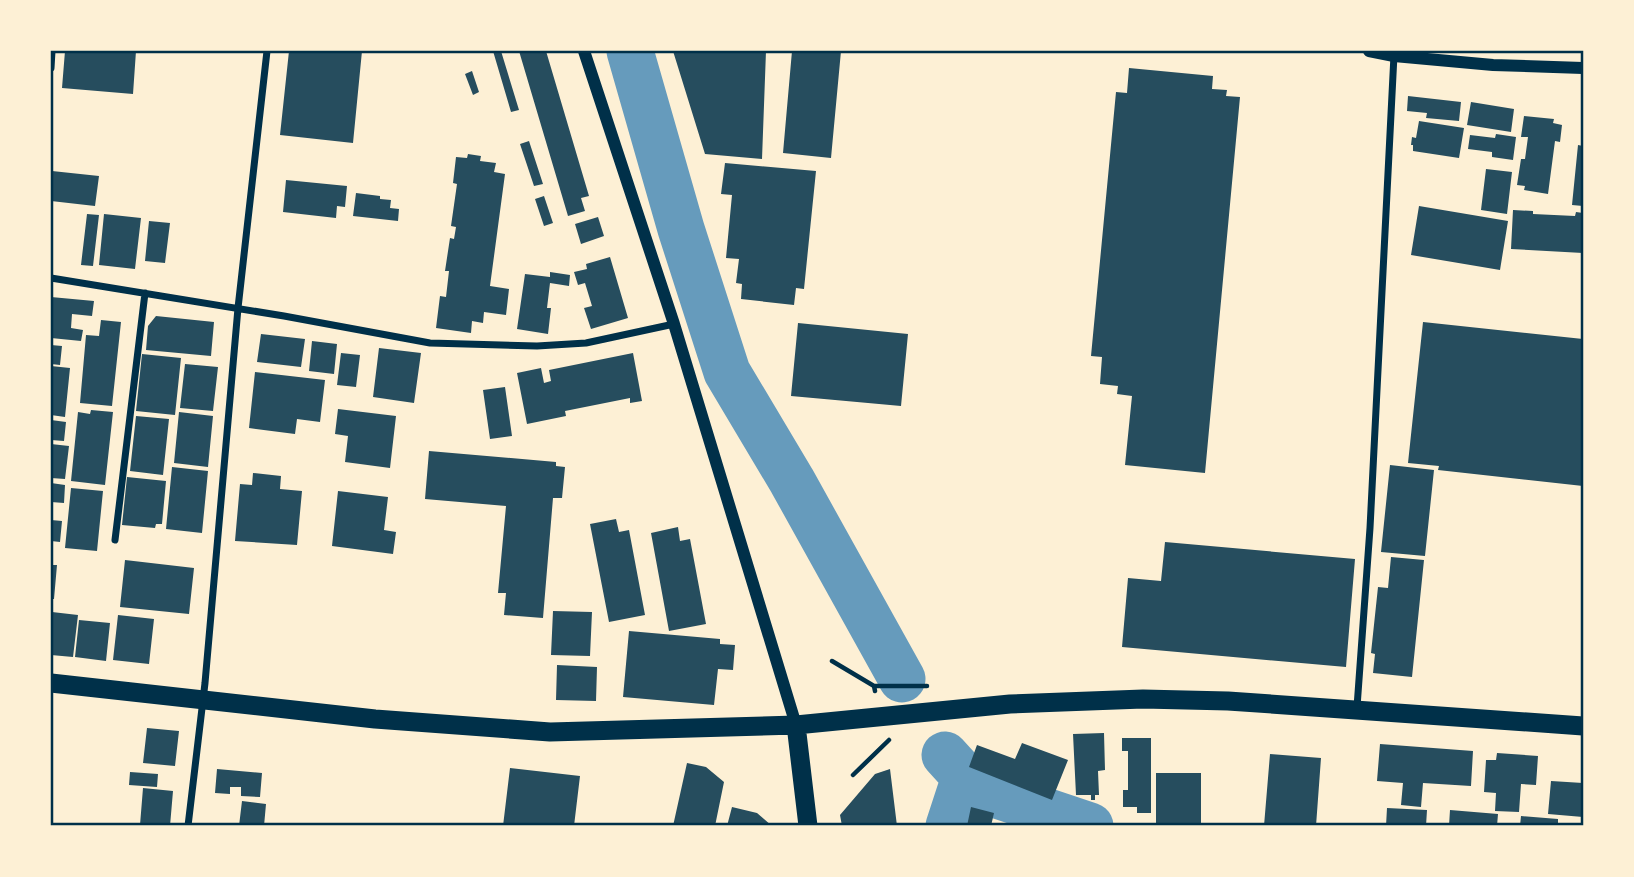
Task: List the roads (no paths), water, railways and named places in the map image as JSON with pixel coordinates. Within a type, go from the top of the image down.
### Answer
[{"type":"highway","points":[[51,683],[375,719],[550,732],[796,725],[1010,704],[1143,699],[1216,701],[1583,726]]},
{"type":"highway","points":[[796,725],[808,826]]},
{"type":"street","points":[[51,68],[52,51]]},
{"type":"street","points":[[188,826],[203,701],[238,308],[267,51]]},
{"type":"street","points":[[584,51],[674,324],[796,725]]},
{"type":"street","points":[[1369,51],[1493,65],[1583,68]]},
{"type":"street","points":[[1357,710],[1370,528],[1394,53]]},
{"type":"street","points":[[51,278],[430,343],[487,346],[586,343],[674,324]]},
{"type":"street","points":[[116,540],[145,293]]},
{"type":"waterway","points":[[630,51],[681,229],[727,372],[792,481],[902,679]]},
{"type":"waterway","points":[[945,755],[965,777],[985,791],[1090,826]]},
{"type":"waterway","points":[[949,826],[965,777]]}]
